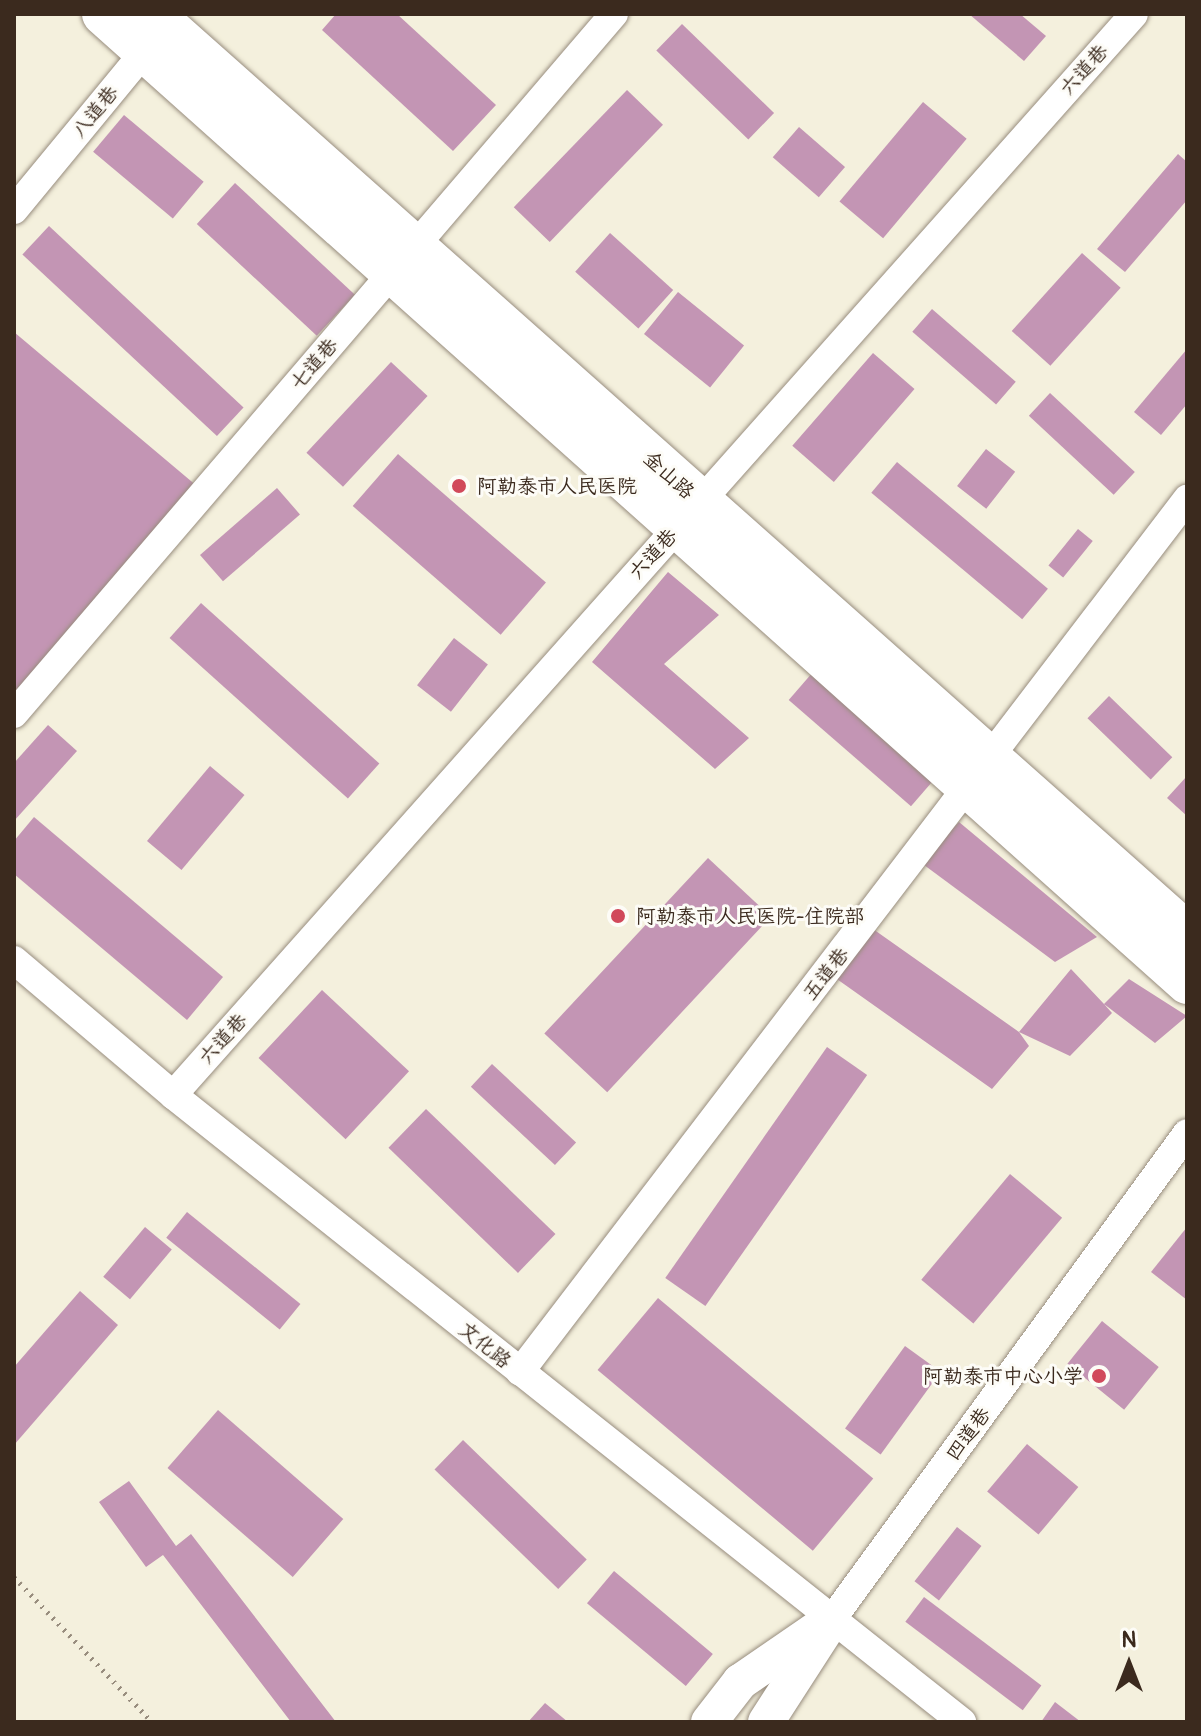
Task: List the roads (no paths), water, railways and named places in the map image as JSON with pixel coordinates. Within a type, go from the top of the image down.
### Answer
[{"type":"highway","name":"金山路","points":[[103,14],[160,26],[403,260],[980,773],[1187,933]]},
{"type":"highway","points":[[980,773],[1187,983]]},
{"type":"main road","points":[[709,1722],[740,1682],[833,1618]]},
{"type":"main road","points":[[766,1722],[833,1618]]},
{"type":"street","name":"七道巷","points":[[14,714],[614,14]]},
{"type":"street","name":"六道巷","points":[[173,1095],[1134,14]]},
{"type":"street","name":"八道巷","points":[[14,210],[160,26]]},
{"type":"street","name":"五道巷","points":[[520,1372],[1187,499]]},
{"type":"street","name":"文化路","points":[[14,960],[173,1095],[962,1722]]},
{"type":"street","name":"四道巷","points":[[833,1618],[1187,1133]]},
{"type":"place","name":"阿勒泰市人民医院","points":[[459,486]]},
{"type":"place","name":"阿勒泰市人民医院-住院部","points":[[618,916]]},
{"type":"place","name":"阿勒泰市中心小学","points":[[1099,1376]]}]
